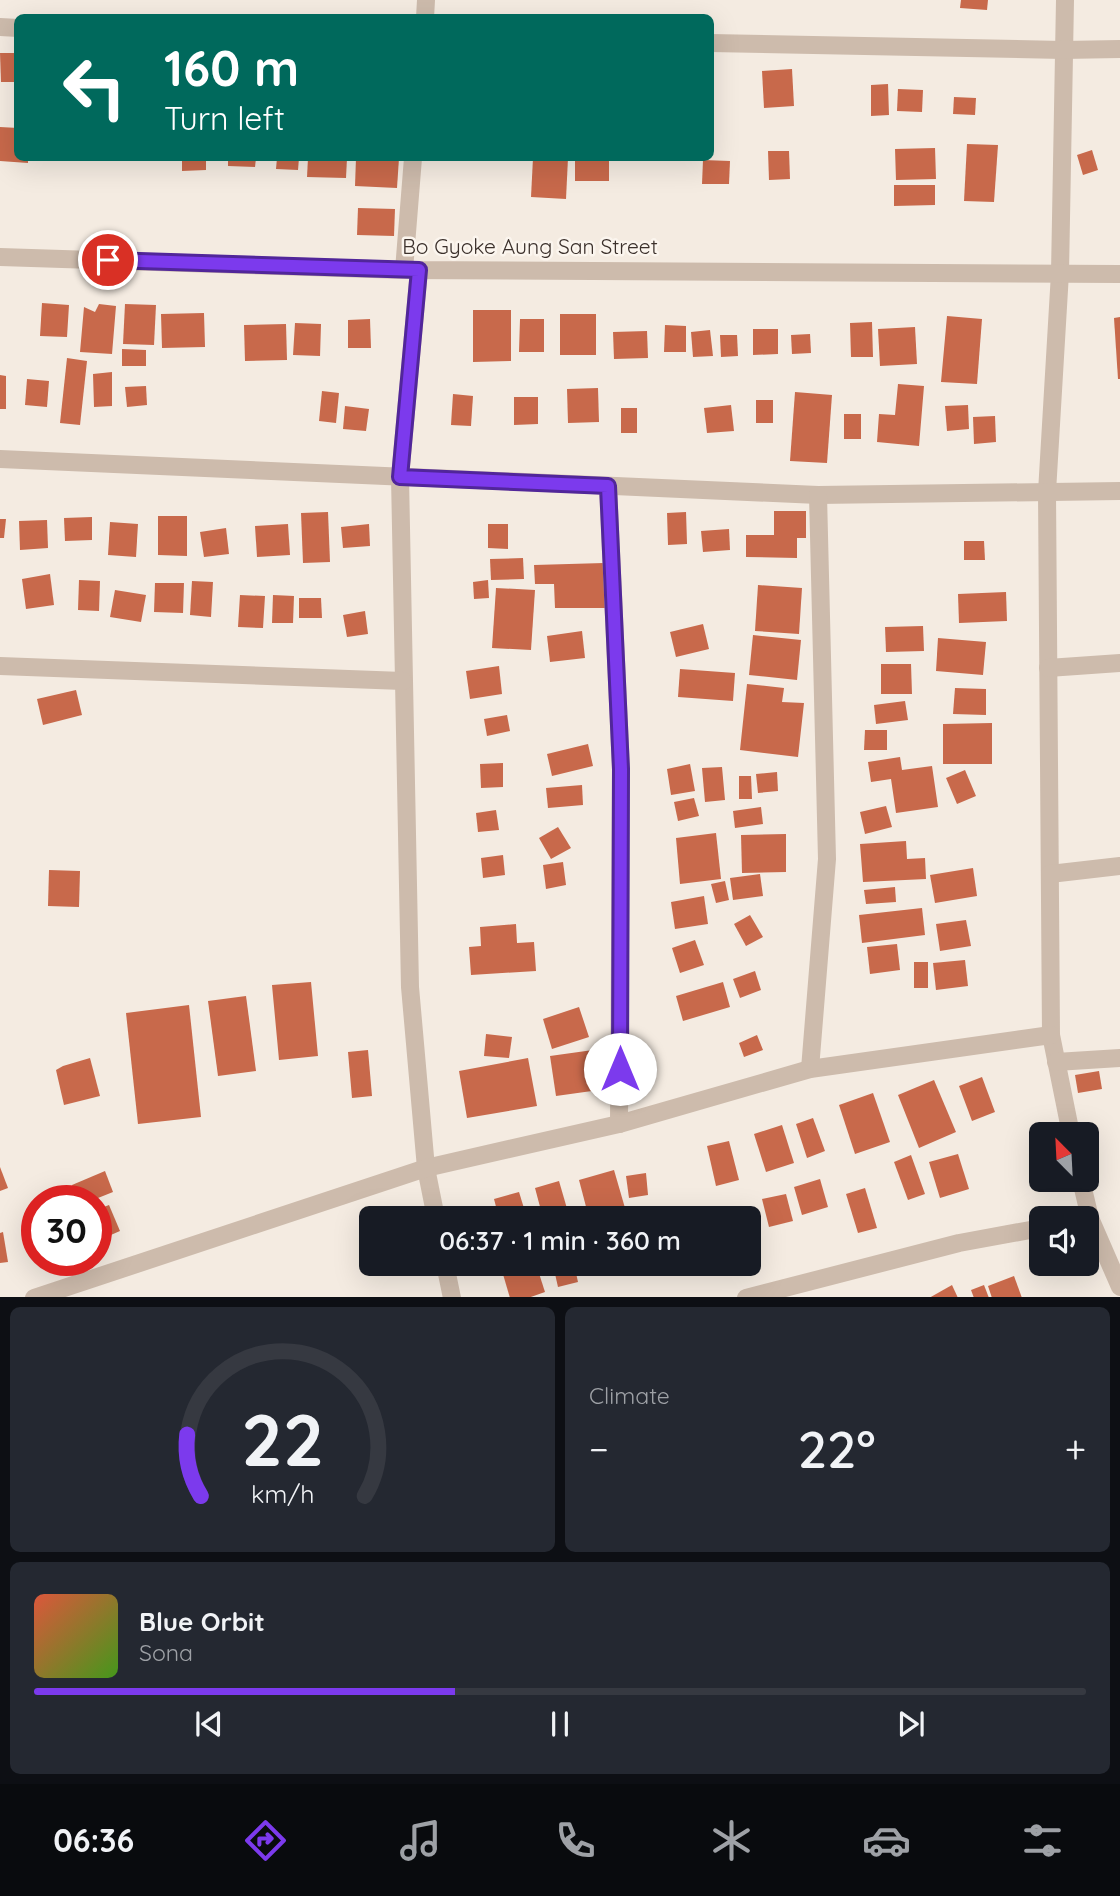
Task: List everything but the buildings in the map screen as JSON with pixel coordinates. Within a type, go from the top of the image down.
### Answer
[{"type":"street","points":[[1065,0],[1060,273],[1047,492],[1051,1035],[1068,1122]]},
{"type":"street","points":[[714,43],[1063,50],[1120,48]]},
{"type":"street","points":[[413,161],[412,270],[400,477],[403,681],[410,987],[426,1168],[434,1206]]},
{"type":"street","name":"Bo Gyoke Aung San Street","points":[[0,257],[412,270],[1120,274]]},
{"type":"street","points":[[0,459],[818,495],[1120,491]]},
{"type":"street","points":[[608,486],[621,769],[619,1124]]},
{"type":"street","points":[[810,1069],[827,859],[818,495]]},
{"type":"street","points":[[1048,668],[1120,663]]},
{"type":"street","points":[[0,666],[403,681]]},
{"type":"street","points":[[1050,874],[1120,866]]},
{"type":"street","points":[[34,1297],[426,1168],[619,1124],[810,1069],[1051,1035]]},
{"type":"street","points":[[1056,1062],[1120,1058]]},
{"type":"street","points":[[746,1297],[959,1243],[1029,1230]]},
{"type":"street","points":[[1099,1242],[1120,1287]]},
{"type":"street","points":[[448,1276],[452,1297]]},
{"type":"route","points":[[108,260],[419,270],[400,477],[608,486],[621,769],[620,1069]]}]
